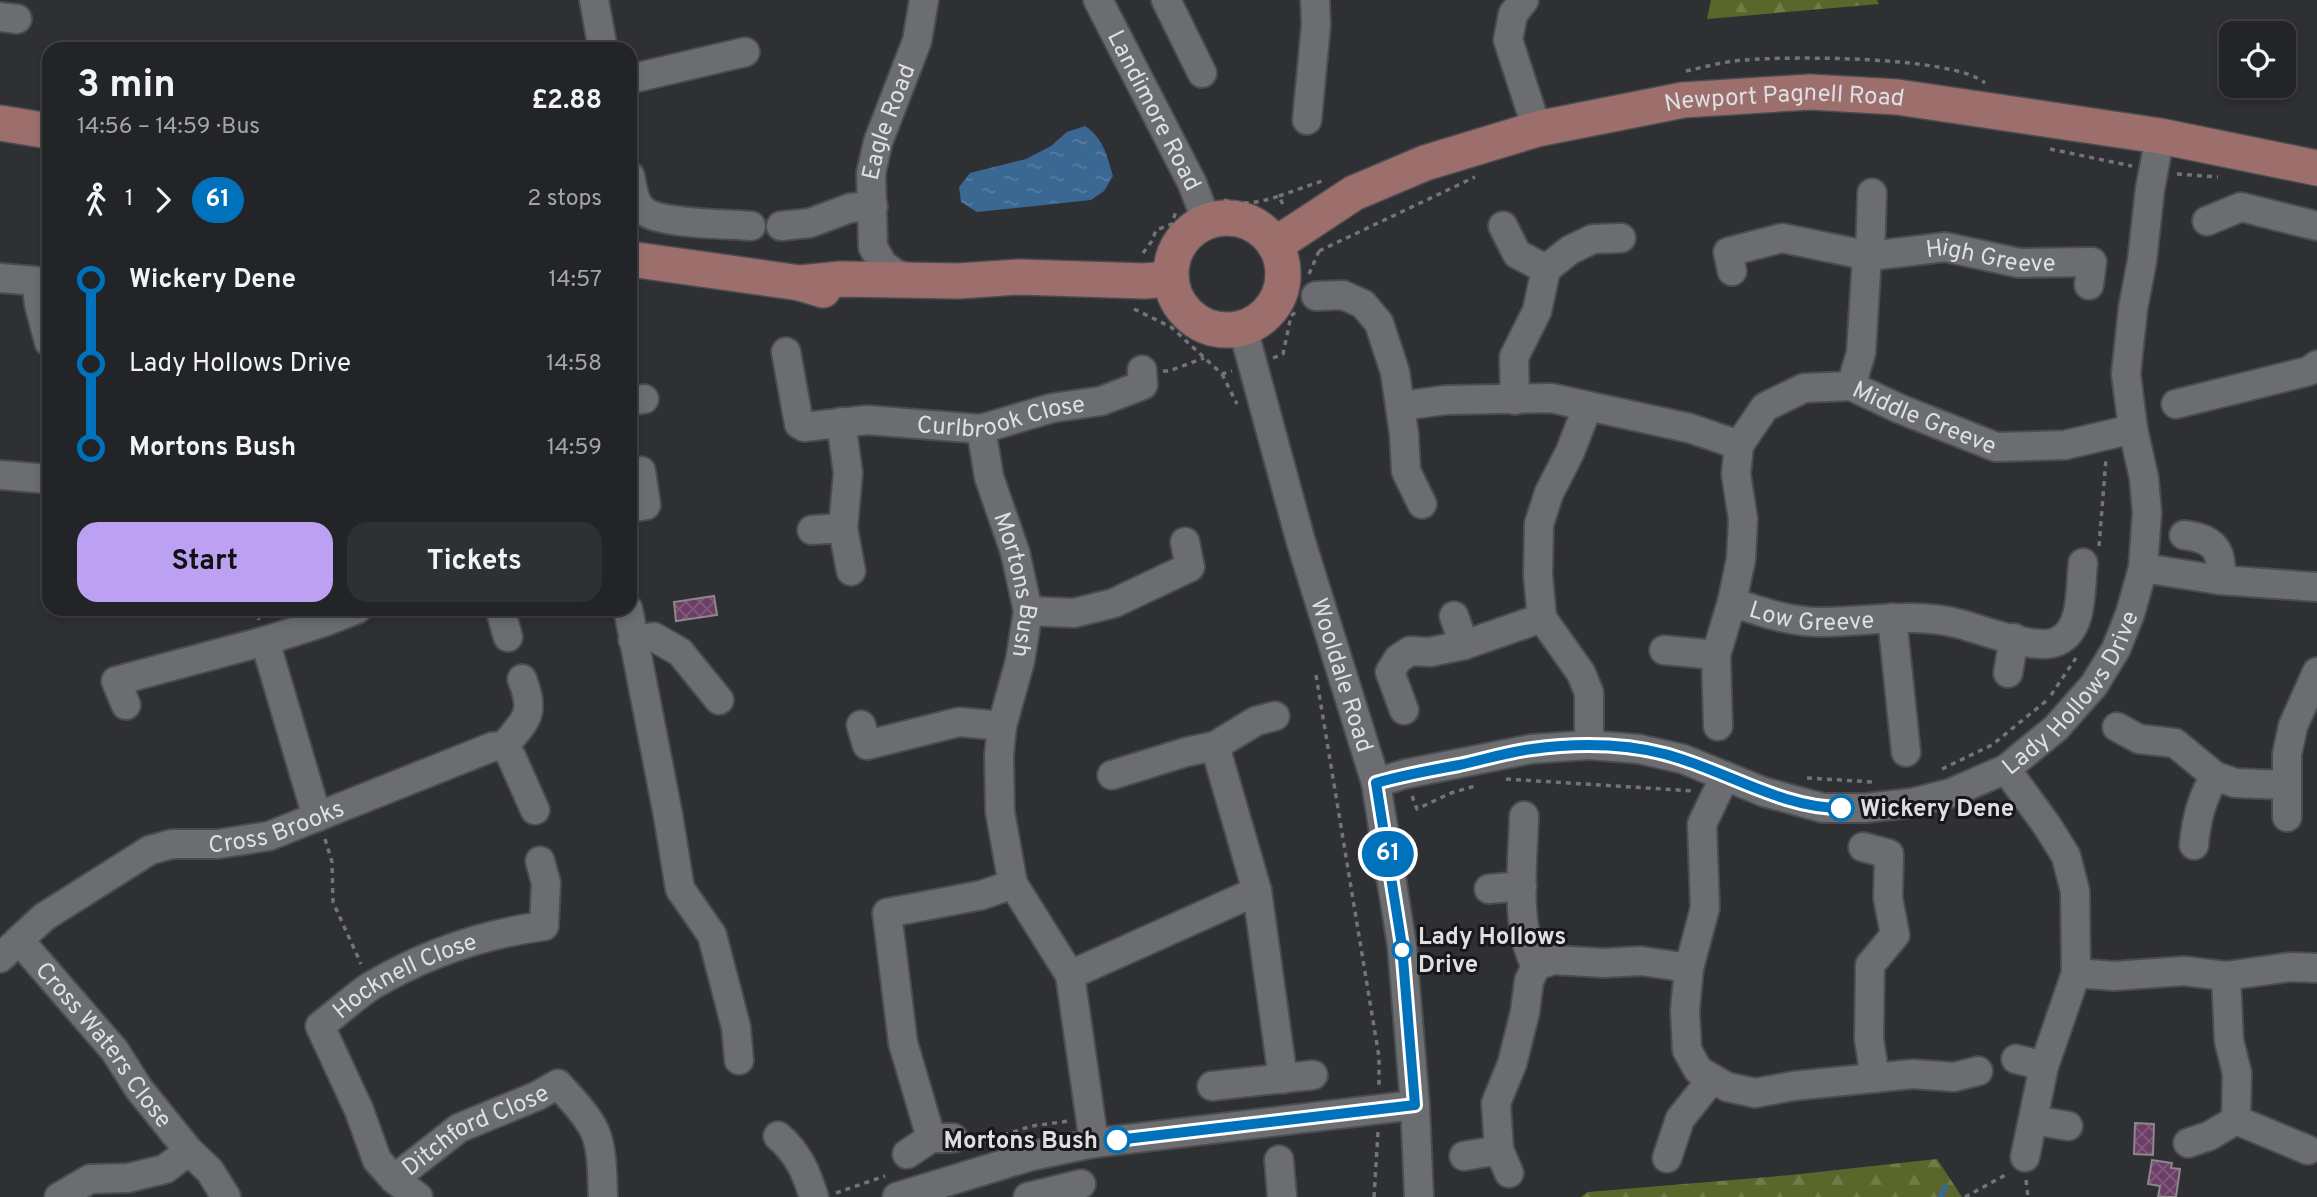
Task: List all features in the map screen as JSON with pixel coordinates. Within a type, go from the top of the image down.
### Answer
[{"type":"main road","name":"Newport Pagnell Road","points":[[1296,242],[1353,193],[1425,163],[1537,129],[1683,100],[1810,92],[1897,97],[2157,153],[2317,168]]},
{"type":"main road","points":[[0,123],[42,130]]},
{"type":"main road","points":[[637,259],[800,283],[831,293],[864,295],[914,292],[959,282],[1019,277],[1151,290],[1176,298],[1188,314],[1204,326],[1223,330],[1243,329],[1261,319],[1275,304],[1283,285],[1283,264],[1296,242],[1245,221],[1202,211],[1151,290]]},
{"type":"main road","points":[[800,283],[841,279],[959,282]]},
{"type":"street","points":[[594,0],[602,42]]},
{"type":"street","name":"Eagle Road","points":[[873,247],[872,173],[878,142],[917,41],[924,0]]},
{"type":"street","name":"Landimore Road","points":[[1098,0],[1192,183],[1202,211]]},
{"type":"street","points":[[1166,0],[1202,73]]},
{"type":"street","points":[[1307,120],[1316,25],[1315,0]]},
{"type":"street","points":[[1524,0],[1513,14],[1508,40],[1537,129]]},
{"type":"street","points":[[637,77],[745,52]]},
{"type":"street","name":"Lady Hollows Drive","points":[[1376,783],[1405,774],[1531,749],[1588,745],[1639,749],[1683,759],[1721,787],[1764,792],[1823,808],[1865,808],[1911,803],[1951,793],[2006,769],[2056,728],[2094,685],[2116,649],[2130,614],[2143,568],[2147,513],[2144,478],[2121,432],[2133,308],[2157,153]]},
{"type":"street","points":[[1851,386],[1861,353],[1872,192]]},
{"type":"street","points":[[637,200],[643,211],[662,219],[751,226]]},
{"type":"street","points":[[781,226],[810,223],[850,208],[873,206]]},
{"type":"street","points":[[2207,221],[2241,208],[2317,226]]},
{"type":"street","points":[[1503,226],[1517,254],[1546,269]]},
{"type":"street","points":[[1515,400],[1514,357],[1537,312],[1546,269],[1570,250],[1593,239],[1621,238]]},
{"type":"street","name":"High Greeve","points":[[1732,271],[1728,252],[1782,238],[1869,256],[1945,247],[2019,262],[2092,262],[2089,285]]},
{"type":"street","points":[[841,279],[860,266],[873,247],[883,265],[896,274],[913,279]]},
{"type":"street","points":[[0,278],[37,270],[42,315]]},
{"type":"street","points":[[1306,295],[1343,295],[1363,304],[1378,323],[1395,372],[1406,471],[1422,504]]},
{"type":"street","name":"Wooldale Road","points":[[1243,329],[1301,542],[1376,783],[1402,946],[1415,1105],[1419,1197]]},
{"type":"street","name":"Curlbrook Close","points":[[786,352],[799,424],[804,427],[867,420],[981,429],[1052,408],[1101,401],[1143,386],[1142,370]]},
{"type":"street","points":[[2176,404],[2314,374]]},
{"type":"street","name":"Middle Greeve","points":[[1738,445],[1765,407],[1804,388],[1851,386],[1900,409],[1996,447],[2065,445],[2121,432]]},
{"type":"street","points":[[1399,406],[1446,400],[1551,398],[1587,408],[1689,428],[1738,445],[1735,474],[1743,519],[1741,559],[1732,602],[1716,655],[1718,726]]},
{"type":"street","points":[[1587,408],[1570,452],[1549,493],[1539,524],[1538,575],[1542,618],[1581,673],[1590,693],[1588,745]]},
{"type":"street","points":[[841,422],[848,473],[843,528],[851,571]]},
{"type":"street","name":"Mortons Bush","points":[[981,429],[989,477],[1015,552],[1028,611],[1020,661],[1002,726],[999,755],[1000,812],[1013,884],[1070,975],[1094,1143]]},
{"type":"street","points":[[637,507],[646,505],[641,471]]},
{"type":"street","points":[[0,475],[42,478]]},
{"type":"street","points":[[812,530],[843,528]]},
{"type":"street","points":[[2184,535],[2203,537],[2216,549],[2222,566],[2220,580]]},
{"type":"street","name":"Low Greeve","points":[[1732,602],[1770,615],[1818,622],[1892,618],[1951,622],[2042,645],[2059,641],[2070,632],[2077,618],[2090,558]]},
{"type":"street","points":[[1028,611],[1074,613],[1114,603],[1197,559]]},
{"type":"street","points":[[2143,568],[2220,580],[2317,587]]},
{"type":"street","points":[[126,705],[116,681],[265,641],[339,616]]},
{"type":"street","points":[[502,616],[508,637]]},
{"type":"street","points":[[629,616],[680,889],[712,935],[736,1027],[740,1060]]},
{"type":"street","points":[[1454,616],[1464,645]]},
{"type":"street","points":[[1404,710],[1390,672],[1398,659],[1410,651],[1430,652],[1464,645],[1542,618]]},
{"type":"street","name":"Low Greeve","points":[[1892,618],[1908,764]]},
{"type":"street","points":[[633,640],[654,637],[680,652],[719,700]]},
{"type":"street","points":[[2008,673],[2014,638]]},
{"type":"street","points":[[265,641],[317,817]]},
{"type":"street","points":[[1664,650],[1716,655]]},
{"type":"street","points":[[2287,817],[2287,754],[2293,726],[2317,672]]},
{"type":"street","points":[[522,679],[530,710],[526,720],[504,746],[512,756],[535,810]]},
{"type":"street","points":[[1112,775],[1226,740],[1256,721],[1275,716]]},
{"type":"street","points":[[861,725],[867,745],[960,722],[1002,726]]},
{"type":"street","points":[[2117,727],[2139,738],[2175,743],[2215,776],[2235,783],[2286,785]]},
{"type":"street","points":[[1226,740],[1257,891],[1283,1079]]},
{"type":"street","name":"Cross Brooks","points":[[9,949],[44,917],[150,850],[173,844],[218,844],[269,836],[492,747],[504,746]]},
{"type":"street","points":[[2006,769],[2066,856],[2075,891],[2076,973],[2043,1066],[2025,1157]]},
{"type":"street","points":[[2194,845],[2195,825],[2207,789],[2215,776]]},
{"type":"street","points":[[1721,787],[1702,824],[1704,908],[1689,968],[1685,1010],[1687,1050],[1698,1070],[1727,1087],[1755,1093],[1913,1074],[1954,1077],[1978,1070]]},
{"type":"street","points":[[1524,816],[1522,875],[1526,948],[1536,966]]},
{"type":"street","points":[[1863,847],[1889,854],[1888,898],[1895,935],[1871,965],[1869,1038],[1875,1078]]},
{"type":"street","name":"Hocknell Close","points":[[418,1197],[394,1179],[377,1160],[359,1110],[320,1026],[370,987],[411,965],[457,945],[505,931],[544,926],[546,883],[540,861]]},
{"type":"street","points":[[1489,890],[1522,875]]},
{"type":"street","points":[[908,1154],[942,1138],[903,1043],[887,913],[982,895],[1013,884]]},
{"type":"street","points":[[1070,975],[1257,891]]},
{"type":"street","name":"Cross Waters Close","points":[[9,949],[115,1051],[139,1089],[189,1151],[209,1171],[226,1197]]},
{"type":"street","points":[[1464,1156],[1504,1162],[1496,1103],[1512,1064],[1525,1012],[1529,981],[1536,966],[1553,960],[1604,963],[1641,961],[1689,968]]},
{"type":"street","points":[[2076,973],[2115,976],[2184,971],[2226,976],[2291,967],[2317,968]]},
{"type":"street","points":[[2226,976],[2230,1041],[2236,1073],[2236,1125]]},
{"type":"street","points":[[2016,1059],[2043,1066]]},
{"type":"street","points":[[1212,1086],[1313,1074]]},
{"type":"street","points":[[1667,1158],[1680,1118],[1712,1079]]},
{"type":"street","name":"Ditchford Close","points":[[394,1179],[459,1128],[537,1096],[558,1084],[595,1133],[602,1167],[603,1197]]},
{"type":"street","points":[[897,1197],[958,1188],[1031,1156],[1094,1143],[1415,1105]]},
{"type":"street","points":[[2033,1120],[2068,1126]]},
{"type":"street","points":[[2188,1143],[2236,1125],[2308,1150]]},
{"type":"street","points":[[778,1136],[789,1145],[805,1168],[814,1197]]},
{"type":"street","name":"Cross Waters Close","points":[[59,1197],[90,1179],[128,1178],[165,1169],[189,1151]]},
{"type":"street","points":[[1279,1160],[1282,1197]]},
{"type":"street","points":[[1028,1197],[1080,1184]]},
{"type":"path","points":[[2041,146],[2113,164],[2157,153],[2187,176],[2227,176]]},
{"type":"path","points":[[1296,242],[1480,175]]},
{"type":"path","points":[[1151,290],[1140,256],[1152,241],[1156,230],[1172,225],[1178,206],[1202,211],[1211,191],[1225,201],[1244,204],[1279,196],[1296,242],[1306,295],[1291,316]]},
{"type":"path","points":[[1142,370],[1169,371],[1205,358]]},
{"type":"path","points":[[2090,558],[2121,432]]},
{"type":"path","points":[[1802,778],[1908,764],[1992,745],[2048,700],[2078,656]]},
{"type":"path","points":[[1315,671],[1366,976]]},
{"type":"path","points":[[1405,774],[1417,809],[1451,793],[1488,783]]},
{"type":"path","points":[[1500,779],[1700,791],[1721,787]]},
{"type":"path","points":[[317,817],[332,862],[334,902],[370,987]]},
{"type":"path","points":[[1965,1197],[2010,1173],[2025,1157]]},
{"type":"green space","points":[[1711,0],[1877,0],[1879,4],[1707,19]]},
{"type":"green space","points":[[1937,1159],[1962,1197],[1581,1197],[1588,1192],[1791,1175]]},
{"type":"water","points":[[1085,126],[1100,142],[1113,176],[1104,191],[1091,200],[977,212],[961,202],[959,187],[970,173],[1026,159],[1051,146],[1067,132]]},
{"type":"building","points":[[714,596],[717,615],[676,621],[674,602]]},
{"type":"building","points":[[2135,1123],[2154,1124],[2153,1155],[2134,1154]]},
{"type":"building","points":[[2152,1160],[2172,1163],[2171,1168],[2180,1169],[2176,1197],[2158,1197],[2160,1186],[2148,1184]]},
{"type":"waterway","points":[[1941,1196],[1945,1187]]},
{"type":"bus line","name":"61","points":[[1117,1140],[1415,1105],[1402,946],[1376,783],[1405,774],[1531,749],[1588,745],[1639,749],[1683,759],[1764,792],[1823,808],[1841,808]]},
{"type":"place","name":"Wickery Dene","points":[[1841,808]]},
{"type":"place","name":"Lady Hollows Drive","points":[[1402,950]]},
{"type":"place","name":"Mortons Bush","points":[[1117,1140]]}]
